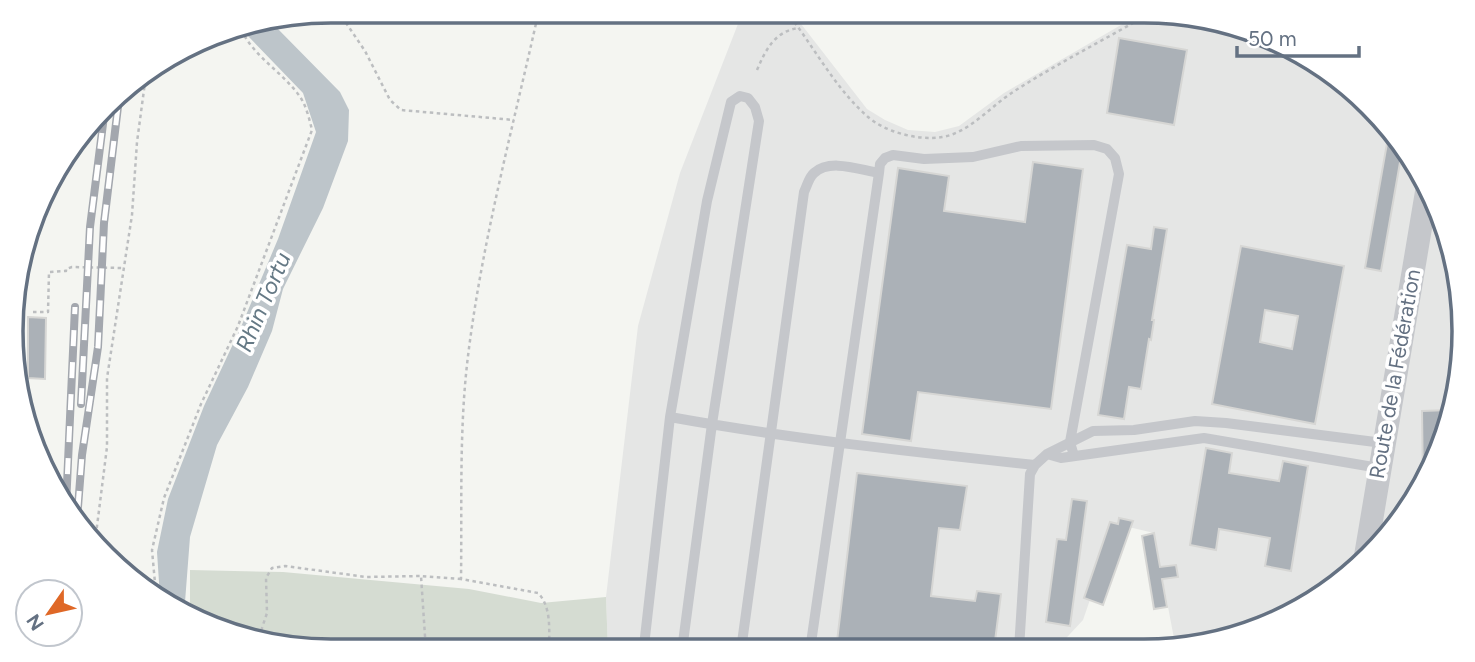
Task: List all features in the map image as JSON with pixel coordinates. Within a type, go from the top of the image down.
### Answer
[{"type":"street","name":"Route de la Fédération","points":[[1368,543],[1424,204]]},
{"type":"lane","points":[[646,639],[670,416],[707,201],[732,102],[740,96],[748,98],[755,107],[759,121],[712,424],[683,639]]},
{"type":"lane","points":[[812,639],[880,164],[885,158],[893,155],[924,159],[973,157],[1021,146],[1094,145],[1107,149],[1115,158],[1119,174],[1070,442],[1074,456]]},
{"type":"lane","points":[[743,639],[804,192],[812,174],[822,167],[832,165],[879,173]]},
{"type":"lane","points":[[670,416],[771,435],[1035,465]]},
{"type":"lane","points":[[1020,639],[1030,474],[1047,454],[1093,430],[1134,430],[1195,421],[1383,443]]},
{"type":"lane","points":[[1047,454],[1061,458],[1204,438],[1380,468]]},
{"type":"path","points":[[347,23],[365,51],[390,100],[401,110],[514,121]]},
{"type":"path","points":[[461,579],[462,465],[468,355],[500,178],[536,23]]},
{"type":"path","points":[[795,23],[839,84],[868,118],[894,131],[924,137],[942,137],[955,133],[1014,91],[1133,23]]},
{"type":"path","points":[[757,70],[765,52],[777,36],[799,28]]},
{"type":"path","points":[[155,584],[152,550],[164,498],[201,404],[238,326],[312,130],[300,95],[243,36]]},
{"type":"path","points":[[96,531],[107,447],[107,378],[132,215],[145,85]]},
{"type":"path","points":[[23,312],[48,312],[49,272],[66,271],[72,267],[124,268]]},
{"type":"path","points":[[261,631],[267,613],[266,578],[268,572],[277,566],[366,577],[421,576],[461,579],[538,593],[542,597],[549,620],[549,639]]},
{"type":"path","points":[[421,576],[425,639]]},
{"type":"shaded area","points":[[738,23],[800,23],[867,109],[908,130],[935,132],[959,126],[1004,93],[1124,23],[1184,25],[1243,39],[1298,64],[1332,86],[1362,113],[1389,143],[1411,177],[1429,213],[1442,251],[1452,311],[1450,371],[1436,430],[1411,485],[1389,519],[1362,549],[1332,576],[1298,598],[1262,616],[1224,629],[1174,638],[1154,533],[1116,524],[1083,620],[1065,639],[608,639],[606,597],[638,326],[680,173]]},
{"type":"shaded area","points":[[190,570],[283,572],[469,589],[541,603],[606,597],[608,639],[311,639],[251,629],[190,604]]},
{"type":"water","name":"Rhin Tortu","points":[[277,28],[340,92],[349,110],[348,141],[323,208],[283,289],[272,331],[248,387],[217,445],[190,537],[185,602],[159,587],[157,552],[168,499],[204,406],[278,239],[316,132],[303,93],[248,36]]},
{"type":"building","points":[[1119,38],[1187,50],[1174,125],[1107,113]]},
{"type":"building","points":[[1387,141],[1400,161],[1381,271],[1365,268]]},
{"type":"building","points":[[1033,162],[1083,169],[1051,409],[918,392],[911,441],[862,434],[898,168],[949,176],[944,211],[1025,222]]},
{"type":"building","points":[[1154,227],[1167,229],[1141,389],[1129,387],[1124,419],[1098,415],[1127,245],[1151,249]]},
{"type":"building","points":[[1241,246],[1344,266],[1315,424],[1212,404]],"holes":[[[1265,310],[1298,316],[1292,349],[1260,342]]]},
{"type":"building","points":[[28,317],[46,318],[45,379],[28,378]]},
{"type":"building","points":[[1442,410],[1423,462],[1422,411]]},
{"type":"building","points":[[1206,448],[1232,453],[1229,473],[1279,481],[1283,461],[1308,466],[1291,571],[1265,566],[1270,538],[1219,529],[1216,550],[1190,545]]},
{"type":"building","points":[[857,473],[967,486],[960,530],[939,528],[931,596],[975,601],[977,591],[1001,594],[995,639],[837,639]]},
{"type":"building","points":[[1072,499],[1087,501],[1070,626],[1046,622],[1057,539],[1066,540]]},
{"type":"building","points":[[1119,518],[1133,521],[1103,605],[1084,598],[1110,522],[1118,524]]},
{"type":"building","points":[[1154,533],[1160,567],[1176,565],[1178,577],[1162,579],[1167,607],[1154,609],[1142,536]]},
{"type":"railway","points":[[78,507],[82,455],[98,347],[104,223],[118,109]]},
{"type":"railway","points":[[81,404],[90,227],[103,124]]},
{"type":"railway","points":[[67,489],[75,307]]}]
